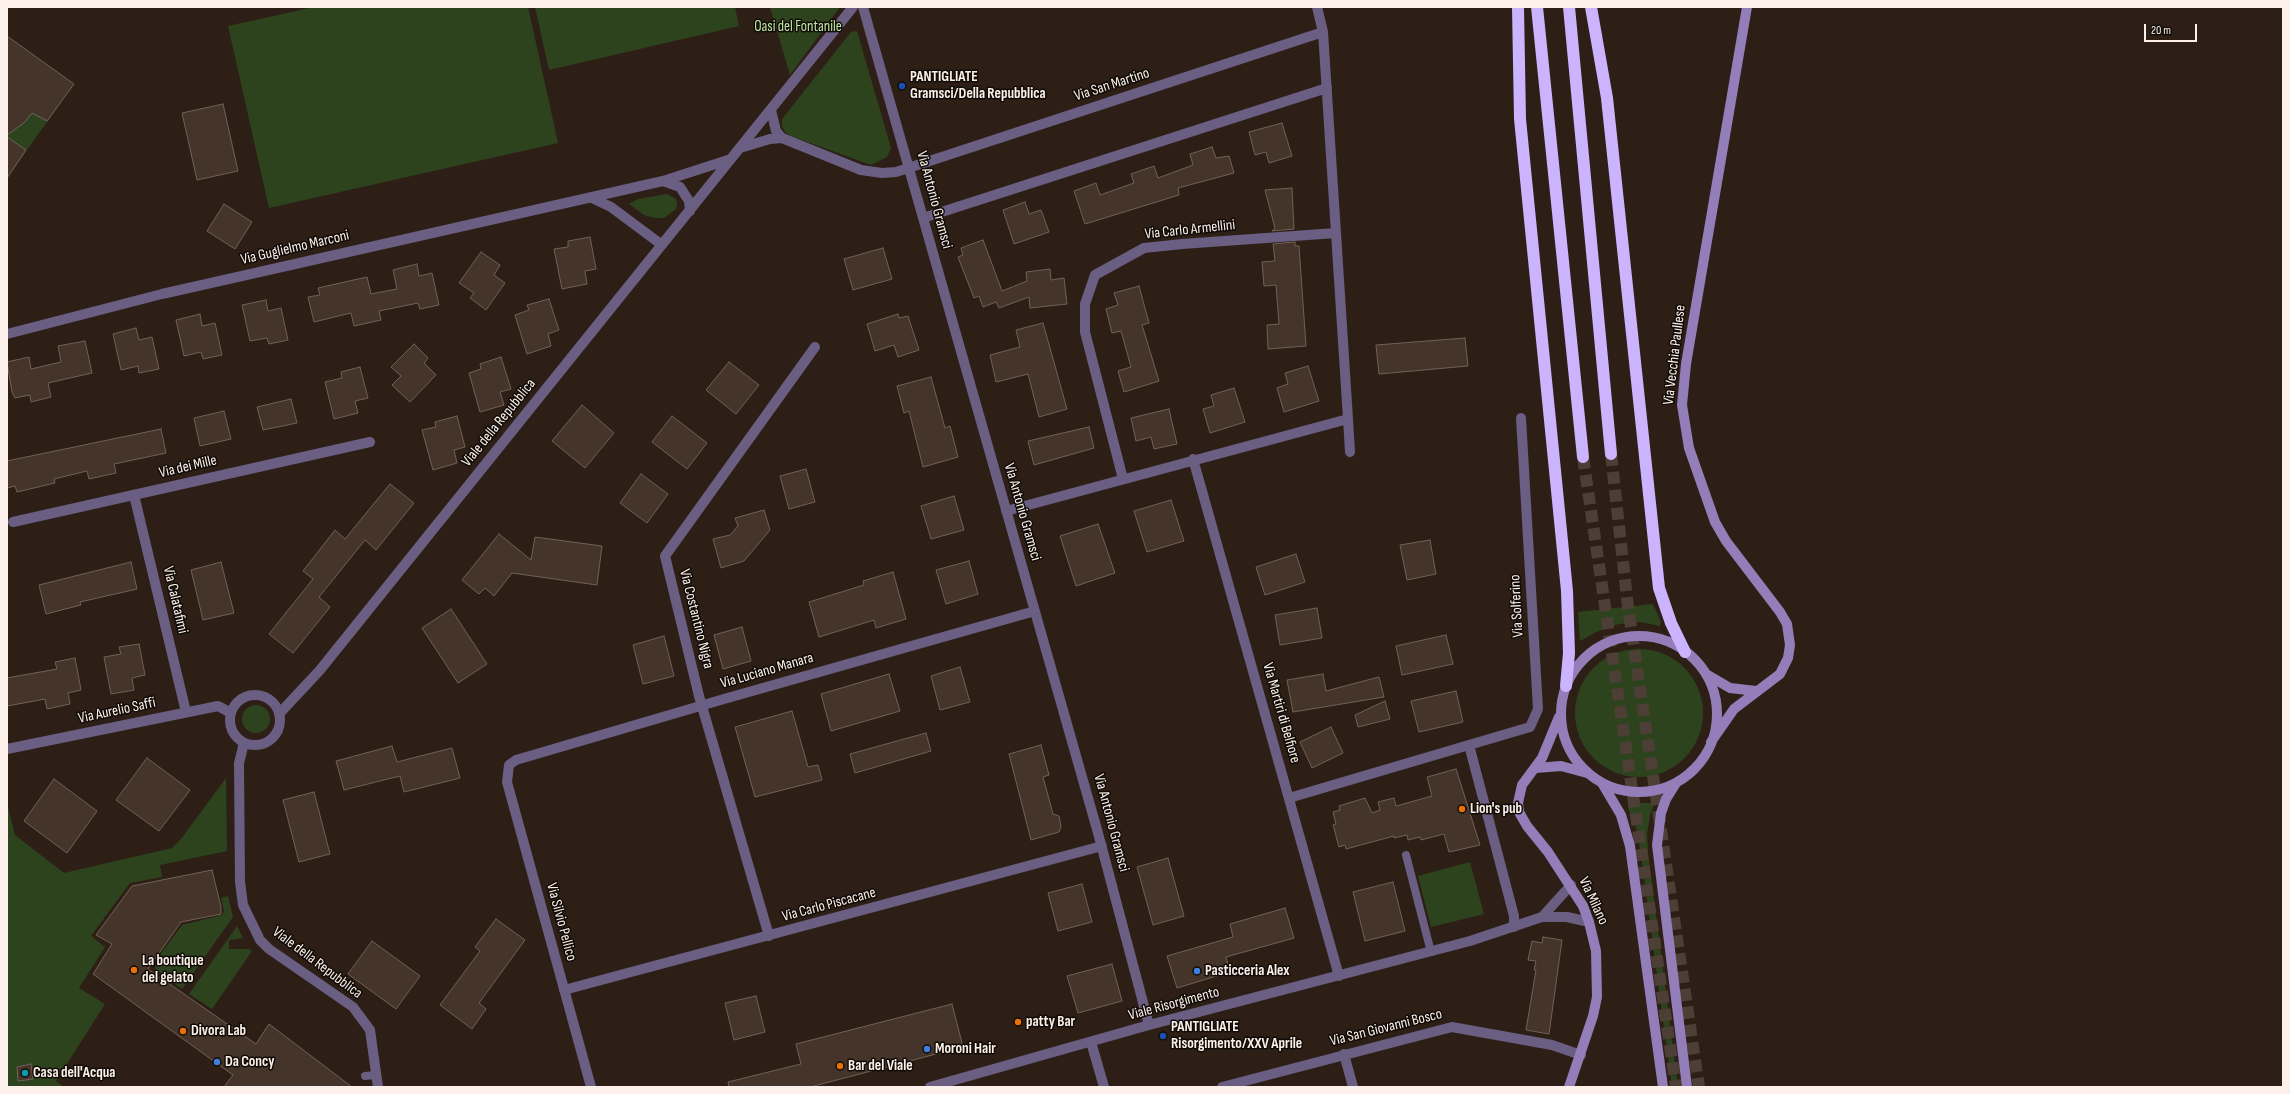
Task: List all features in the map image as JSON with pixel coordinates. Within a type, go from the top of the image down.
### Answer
[{"type":"highway","points":[[1518,7],[1520,118],[1567,591],[1569,653],[1566,686]]},
{"type":"highway","points":[[1536,7],[1583,457]]},
{"type":"highway","points":[[1569,7],[1611,454]]},
{"type":"highway","points":[[1591,7],[1607,98],[1659,588],[1671,623],[1685,652]]},
{"type":"street","name":"Viale della Repubblica","points":[[279,714],[320,670],[853,7]]},
{"type":"street","name":"Via Antonio Gramsci","points":[[863,7],[910,167],[923,218],[1102,846],[1149,1025]]},
{"type":"street","points":[[1317,7],[1323,32],[1350,452]]},
{"type":"street","name":"Via Vecchia Paullese","points":[[1711,742],[1734,709],[1775,678],[1786,664],[1790,645],[1787,624],[1776,606],[1718,528],[1690,455],[1684,426],[1682,399],[1747,7]]},
{"type":"street","name":"Via San Martino","points":[[910,167],[1323,32]]},
{"type":"street","points":[[923,218],[1327,88]]},
{"type":"street","points":[[770,110],[776,131],[782,138]]},
{"type":"street","points":[[740,148],[770,139],[782,138],[871,173],[882,174],[910,167]]},
{"type":"street","name":"Via Guglielmo Marconi","points":[[7,334],[162,294],[592,198],[663,180],[731,159]]},
{"type":"street","points":[[663,180],[680,187],[689,201],[690,211]]},
{"type":"street","points":[[592,198],[611,207],[662,245]]},
{"type":"street","name":"Via Carlo Armellini","points":[[1123,479],[1085,332],[1085,304],[1095,275],[1144,248],[1336,233]]},
{"type":"street","name":"Via Costantino Nigra","points":[[769,936],[702,705],[665,556],[815,347]]},
{"type":"street","name":"Via Solferino","points":[[1289,798],[1530,727],[1538,709],[1521,418]]},
{"type":"street","points":[[1006,511],[1348,419]]},
{"type":"street","name":"Via dei Mille","points":[[13,522],[370,442]]},
{"type":"street","name":"Via Martiri di Belfiore","points":[[1193,460],[1339,976]]},
{"type":"street","name":"Via Calatafimi","points":[[134,495],[186,712]]},
{"type":"street","name":"Via Luciano Manara","points":[[509,765],[516,760],[702,705],[1035,611]]},
{"type":"street","points":[[1677,782],[1658,789],[1638,792],[1618,789],[1590,774],[1576,760],[1567,742],[1562,723],[1562,707],[1566,686],[1574,671],[1598,648],[1614,640],[1628,637],[1651,637],[1669,642],[1685,652],[1704,673],[1713,692],[1716,707],[1716,725],[1711,742],[1699,763],[1677,782],[1666,799],[1661,813],[1657,845],[1687,1087]]},
{"type":"street","points":[[1704,673],[1730,688],[1756,691]]},
{"type":"street","points":[[255,695],[270,701],[279,714],[278,730],[270,739],[260,745],[244,743],[238,739],[231,728],[231,714],[240,700],[255,695]]},
{"type":"street","name":"Via Aurelio Saffi","points":[[7,748],[218,706],[231,714]]},
{"type":"street","name":"Via Milano","points":[[1562,707],[1553,736],[1536,768],[1522,785],[1519,795],[1519,812],[1531,832],[1548,852],[1571,885],[1589,922],[1598,967],[1597,997],[1581,1055],[1569,1087]]},
{"type":"street","name":"Viale della Repubblica","points":[[244,743],[239,763],[240,882],[243,905],[260,940],[269,949],[353,1007],[370,1030],[378,1087]]},
{"type":"street","points":[[1469,745],[1514,916],[1514,928]]},
{"type":"street","name":"Via Silvio Pellico","points":[[509,765],[507,782],[590,1087]]},
{"type":"street","points":[[1536,768],[1561,766],[1590,774]]},
{"type":"street","points":[[1599,780],[1612,798],[1627,830],[1637,888],[1663,1087]]},
{"type":"street","name":"Via Carlo Piscacane","points":[[564,990],[1102,846]]},
{"type":"street","name":"Viale Risorgimento","points":[[1542,917],[1571,885]]},
{"type":"street","name":"Viale Risorgimento","points":[[930,1087],[966,1082],[1149,1025],[1431,952],[1514,928],[1542,917],[1567,917],[1589,922]]},
{"type":"street","name":"Via San Giovanni Bosco","points":[[1222,1087],[1452,1027],[1552,1046],[1581,1055]]},
{"type":"street","points":[[1091,1042],[1104,1087]]},
{"type":"street","points":[[1344,1054],[1353,1087]]},
{"type":"lane","points":[[1406,855],[1431,952]]},
{"type":"lane","points":[[364,1076],[376,1075]]},
{"type":"green space","points":[[314,7],[528,7],[558,143],[269,208],[228,26]]},
{"type":"green space","points":[[535,7],[735,7],[739,26],[549,70]]},
{"type":"green space","name":"Oasi del Fontanile","points":[[770,7],[840,7],[790,75]]},
{"type":"green space","points":[[857,31],[891,148],[887,157],[871,165],[791,136],[785,132],[782,126],[782,119],[851,32]]},
{"type":"green space","points":[[7,36],[74,84],[7,178]]},
{"type":"green space","points":[[667,194],[676,199],[677,204],[676,209],[664,218],[655,218],[644,215],[629,204],[638,199]]},
{"type":"green space","points":[[1653,604],[1661,622],[1660,626],[1641,622],[1619,624],[1596,632],[1580,641],[1578,612]]},
{"type":"green space","points":[[1633,649],[1645,649],[1664,654],[1675,660],[1688,672],[1698,688],[1702,701],[1702,725],[1698,738],[1692,749],[1680,762],[1658,774],[1645,777],[1633,777],[1614,772],[1603,766],[1590,754],[1578,732],[1575,719],[1575,707],[1580,688],[1586,677],[1598,664],[1620,652]]},
{"type":"green space","points":[[256,705],[266,709],[270,719],[266,729],[256,733],[246,729],[242,719],[246,709]]},
{"type":"green space","points":[[226,778],[227,851],[160,865],[162,877],[130,883],[91,936],[105,947],[79,988],[105,1004],[56,1081],[64,1087],[7,1087],[7,803],[15,835],[64,873],[172,848],[181,839]]},
{"type":"green space","points":[[1630,803],[1653,803],[1654,805],[1650,815],[1647,834],[1648,852],[1678,1087],[1672,1087],[1640,848],[1636,828],[1628,808]]},
{"type":"green space","points":[[1470,862],[1484,914],[1431,927],[1418,876]]},
{"type":"green space","points":[[228,896],[233,917],[182,989],[155,969],[157,959],[182,925],[222,915],[224,911],[221,898]]},
{"type":"green space","points":[[237,926],[243,938],[229,940],[229,949],[249,949],[252,951],[212,1009],[189,994]]},
{"type":"building","points":[[7,36],[74,84],[47,121],[32,113],[25,122],[7,135]]},
{"type":"building","points":[[223,104],[238,171],[197,180],[182,113]]},
{"type":"building","points":[[1282,123],[1292,156],[1269,163],[1266,152],[1255,155],[1249,132]]},
{"type":"building","points":[[7,137],[26,150],[7,178]]},
{"type":"building","points":[[1212,147],[1216,158],[1229,156],[1234,173],[1178,188],[1179,195],[1085,224],[1074,191],[1096,183],[1100,195],[1134,183],[1131,174],[1154,166],[1158,178],[1193,165],[1190,154]]},
{"type":"building","points":[[1292,188],[1294,229],[1272,231],[1275,228],[1265,190]]},
{"type":"building","points":[[1025,202],[1029,214],[1041,210],[1049,232],[1014,244],[1003,210]]},
{"type":"building","points":[[224,204],[252,222],[235,249],[207,231]]},
{"type":"building","points":[[590,237],[596,269],[585,271],[587,284],[562,289],[554,249],[568,247],[568,241]]},
{"type":"building","points":[[983,240],[1002,291],[1027,281],[1026,272],[1050,269],[1051,280],[1064,278],[1067,304],[1030,308],[1029,297],[999,308],[996,302],[983,307],[979,296],[974,298],[958,257],[963,255],[961,248]]},
{"type":"building","points":[[1295,242],[1295,246],[1299,246],[1306,346],[1268,349],[1267,325],[1279,324],[1276,285],[1264,286],[1262,262],[1275,261],[1273,244]]},
{"type":"building","points":[[883,248],[892,279],[853,290],[844,259]]},
{"type":"building","points":[[481,252],[500,265],[494,275],[505,283],[486,310],[470,298],[474,293],[459,283]]},
{"type":"building","points":[[417,264],[419,276],[432,273],[439,305],[420,309],[418,303],[379,311],[381,320],[354,326],[351,313],[314,322],[308,297],[320,295],[318,288],[367,277],[371,294],[397,289],[393,270]]},
{"type":"building","points":[[1139,286],[1149,323],[1142,325],[1159,381],[1124,392],[1118,371],[1131,367],[1121,331],[1112,333],[1106,309],[1118,305],[1114,293]]},
{"type":"building","points":[[549,299],[559,330],[548,334],[551,346],[527,354],[515,315],[529,310],[527,305]]},
{"type":"building","points":[[266,300],[268,311],[281,308],[288,340],[269,344],[267,338],[250,341],[242,305]]},
{"type":"building","points":[[200,314],[202,326],[215,323],[222,355],[203,359],[201,352],[184,356],[176,320]]},
{"type":"building","points":[[898,314],[899,318],[908,316],[919,350],[898,357],[894,345],[875,351],[867,324]]},
{"type":"building","points":[[1043,323],[1067,409],[1039,417],[1028,374],[996,382],[990,355],[1020,347],[1016,330]]},
{"type":"building","points":[[136,328],[139,340],[152,337],[159,369],[139,373],[138,366],[121,370],[113,334]]},
{"type":"building","points":[[1465,338],[1468,366],[1379,374],[1376,345]]},
{"type":"building","points":[[85,341],[92,373],[48,383],[51,397],[31,402],[30,395],[15,398],[12,392],[7,362],[29,357],[31,369],[61,362],[58,346]]},
{"type":"building","points":[[414,344],[428,358],[424,363],[436,375],[410,402],[392,385],[401,376],[391,367]]},
{"type":"building","points":[[501,357],[511,389],[500,392],[504,405],[480,412],[469,373],[481,369],[480,364]]},
{"type":"building","points":[[729,362],[759,385],[736,414],[706,390]]},
{"type":"building","points":[[1308,366],[1319,401],[1284,412],[1277,388],[1288,384],[1285,373]]},
{"type":"building","points":[[360,367],[368,398],[355,401],[358,413],[334,419],[325,382],[342,378],[341,372]]},
{"type":"building","points":[[931,377],[945,428],[950,426],[958,457],[923,467],[909,411],[904,413],[897,386]]},
{"type":"building","points":[[1234,388],[1245,422],[1210,433],[1203,409],[1214,406],[1211,395]]},
{"type":"building","points":[[291,399],[297,423],[263,430],[257,407]]},
{"type":"building","points":[[582,405],[614,433],[585,468],[552,441]]},
{"type":"building","points":[[1169,409],[1177,444],[1154,449],[1151,437],[1136,441],[1131,418]]},
{"type":"building","points":[[224,411],[231,439],[200,446],[194,418]]},
{"type":"building","points":[[457,416],[465,447],[454,450],[457,463],[433,470],[422,430],[436,427],[435,422]]},
{"type":"building","points":[[672,416],[707,443],[687,469],[652,442]]},
{"type":"building","points":[[1089,427],[1094,448],[1034,465],[1028,441]]},
{"type":"building","points":[[161,429],[166,453],[114,464],[116,473],[89,479],[87,471],[54,479],[55,483],[17,492],[15,486],[7,488],[7,461]]},
{"type":"building","points":[[806,469],[815,502],[789,509],[780,476]]},
{"type":"building","points":[[641,474],[668,494],[647,523],[620,503]]},
{"type":"building","points":[[390,484],[414,503],[376,550],[365,540],[319,597],[330,607],[293,653],[269,634],[313,579],[303,571],[335,530],[345,539]]},
{"type":"building","points":[[954,496],[964,530],[931,539],[921,506]]},
{"type":"building","points":[[1171,500],[1184,541],[1147,552],[1134,511]]},
{"type":"building","points":[[764,510],[770,530],[744,561],[721,568],[713,539],[730,535],[738,526],[735,518]]},
{"type":"building","points":[[1098,524],[1115,573],[1076,586],[1060,536]]},
{"type":"building","points":[[499,534],[531,560],[535,537],[602,546],[597,585],[512,573],[494,596],[485,588],[479,594],[462,580]]},
{"type":"building","points":[[1430,540],[1436,574],[1407,580],[1400,545]]},
{"type":"building","points":[[1296,554],[1305,582],[1265,595],[1256,567]]},
{"type":"building","points":[[969,561],[978,594],[946,604],[936,570]]},
{"type":"building","points":[[131,562],[137,589],[80,602],[81,605],[46,614],[39,585]]},
{"type":"building","points":[[221,562],[234,613],[203,620],[191,570]]},
{"type":"building","points":[[893,572],[906,619],[876,628],[874,620],[819,637],[809,602],[864,585],[863,581]]},
{"type":"building","points":[[1317,608],[1322,638],[1280,645],[1275,615]]},
{"type":"building","points":[[451,609],[487,664],[458,683],[422,628]]},
{"type":"building","points":[[742,627],[751,661],[723,669],[714,635]]},
{"type":"building","points":[[1446,635],[1453,664],[1402,675],[1396,646]]},
{"type":"building","points":[[664,636],[674,676],[643,684],[633,645]]},
{"type":"building","points":[[139,644],[145,675],[132,678],[134,690],[111,694],[104,657],[121,654],[119,647]]},
{"type":"building","points":[[75,658],[81,690],[68,693],[70,704],[47,709],[45,699],[7,706],[7,678],[57,669],[55,662]]},
{"type":"building","points":[[960,667],[970,702],[940,710],[931,676]]},
{"type":"building","points":[[889,674],[900,711],[831,731],[821,694]]},
{"type":"building","points":[[1323,674],[1326,691],[1379,677],[1384,697],[1293,712],[1287,680]]},
{"type":"building","points":[[1456,691],[1463,722],[1419,732],[1411,701]]},
{"type":"building","points":[[1385,701],[1390,719],[1358,727],[1355,715]]},
{"type":"building","points":[[792,711],[808,767],[818,765],[822,780],[755,797],[735,727]]},
{"type":"building","points":[[1331,727],[1343,753],[1312,768],[1300,742]]},
{"type":"building","points":[[926,733],[931,751],[855,773],[850,754]]},
{"type":"building","points":[[1041,745],[1049,775],[1043,777],[1053,814],[1059,816],[1061,827],[1059,832],[1031,840],[1009,754]]},
{"type":"building","points":[[392,746],[397,762],[452,748],[460,778],[404,792],[400,776],[344,790],[336,761]]},
{"type":"building","points":[[147,758],[190,790],[159,831],[116,800]]},
{"type":"building","points":[[1456,769],[1480,845],[1449,852],[1444,834],[1421,840],[1420,837],[1408,840],[1407,835],[1394,838],[1394,836],[1346,849],[1345,845],[1339,847],[1333,825],[1336,824],[1333,812],[1340,810],[1339,806],[1365,798],[1372,813],[1380,810],[1378,802],[1394,798],[1396,806],[1432,796],[1427,777]]},
{"type":"building","points":[[54,779],[97,811],[67,853],[24,821]]},
{"type":"building","points":[[314,792],[330,854],[299,862],[283,800]]},
{"type":"building","points":[[1168,858],[1184,916],[1153,925],[1137,867]]},
{"type":"building","points":[[212,870],[221,907],[221,914],[181,922],[148,969],[256,1044],[269,1024],[352,1087],[224,1087],[233,1075],[93,974],[112,944],[96,935],[132,886]]},
{"type":"building","points":[[1393,882],[1405,931],[1365,941],[1353,892]]},
{"type":"building","points":[[1082,884],[1092,922],[1058,931],[1048,893]]},
{"type":"building","points":[[1285,908],[1294,938],[1226,957],[1230,972],[1177,988],[1167,956],[1233,937],[1230,924]]},
{"type":"building","points":[[496,919],[525,940],[479,1003],[486,1009],[472,1029],[440,1005],[480,951],[475,947]]},
{"type":"building","points":[[1543,937],[1562,940],[1549,1034],[1526,1030],[1536,970],[1534,970],[1536,961],[1528,960],[1532,941],[1542,943]]},
{"type":"building","points":[[372,941],[420,976],[396,1009],[348,974]]},
{"type":"building","points":[[1112,964],[1122,1001],[1078,1013],[1067,976]]},
{"type":"building","points":[[756,996],[765,1032],[734,1040],[725,1003]]},
{"type":"building","points":[[952,1004],[963,1047],[810,1087],[729,1087],[728,1082],[801,1064],[796,1044]]},
{"type":"building","name":"Casa dell'Acqua","points":[[31,1064],[33,1079],[18,1081],[17,1067]]},
{"type":"tunnel","points":[[1611,454],[1628,607],[1699,1087]]},
{"type":"tunnel","points":[[1583,457],[1676,1087]]},
{"type":"place","name":"PANTIGLIATE Gramsci/Della Repubblica","points":[[902,86]]},
{"type":"place","name":"Lion's pub","points":[[1462,809]]},
{"type":"place","name":"La boutique del gelato","points":[[134,970]]},
{"type":"place","name":"Pasticceria Alex","points":[[1197,971]]},
{"type":"place","name":"patty Bar","points":[[1018,1022]]},
{"type":"place","name":"Divora Lab","points":[[183,1031]]},
{"type":"place","name":"PANTIGLIATE Risorgimento/XXV Aprile","points":[[1163,1036]]},
{"type":"place","name":"Moroni Hair","points":[[927,1049]]},
{"type":"place","name":"Da Concy","points":[[217,1062]]},
{"type":"place","name":"Bar del Viale","points":[[840,1066]]},
{"type":"place","name":"Casa dell'Acqua","points":[[25,1073]]}]
